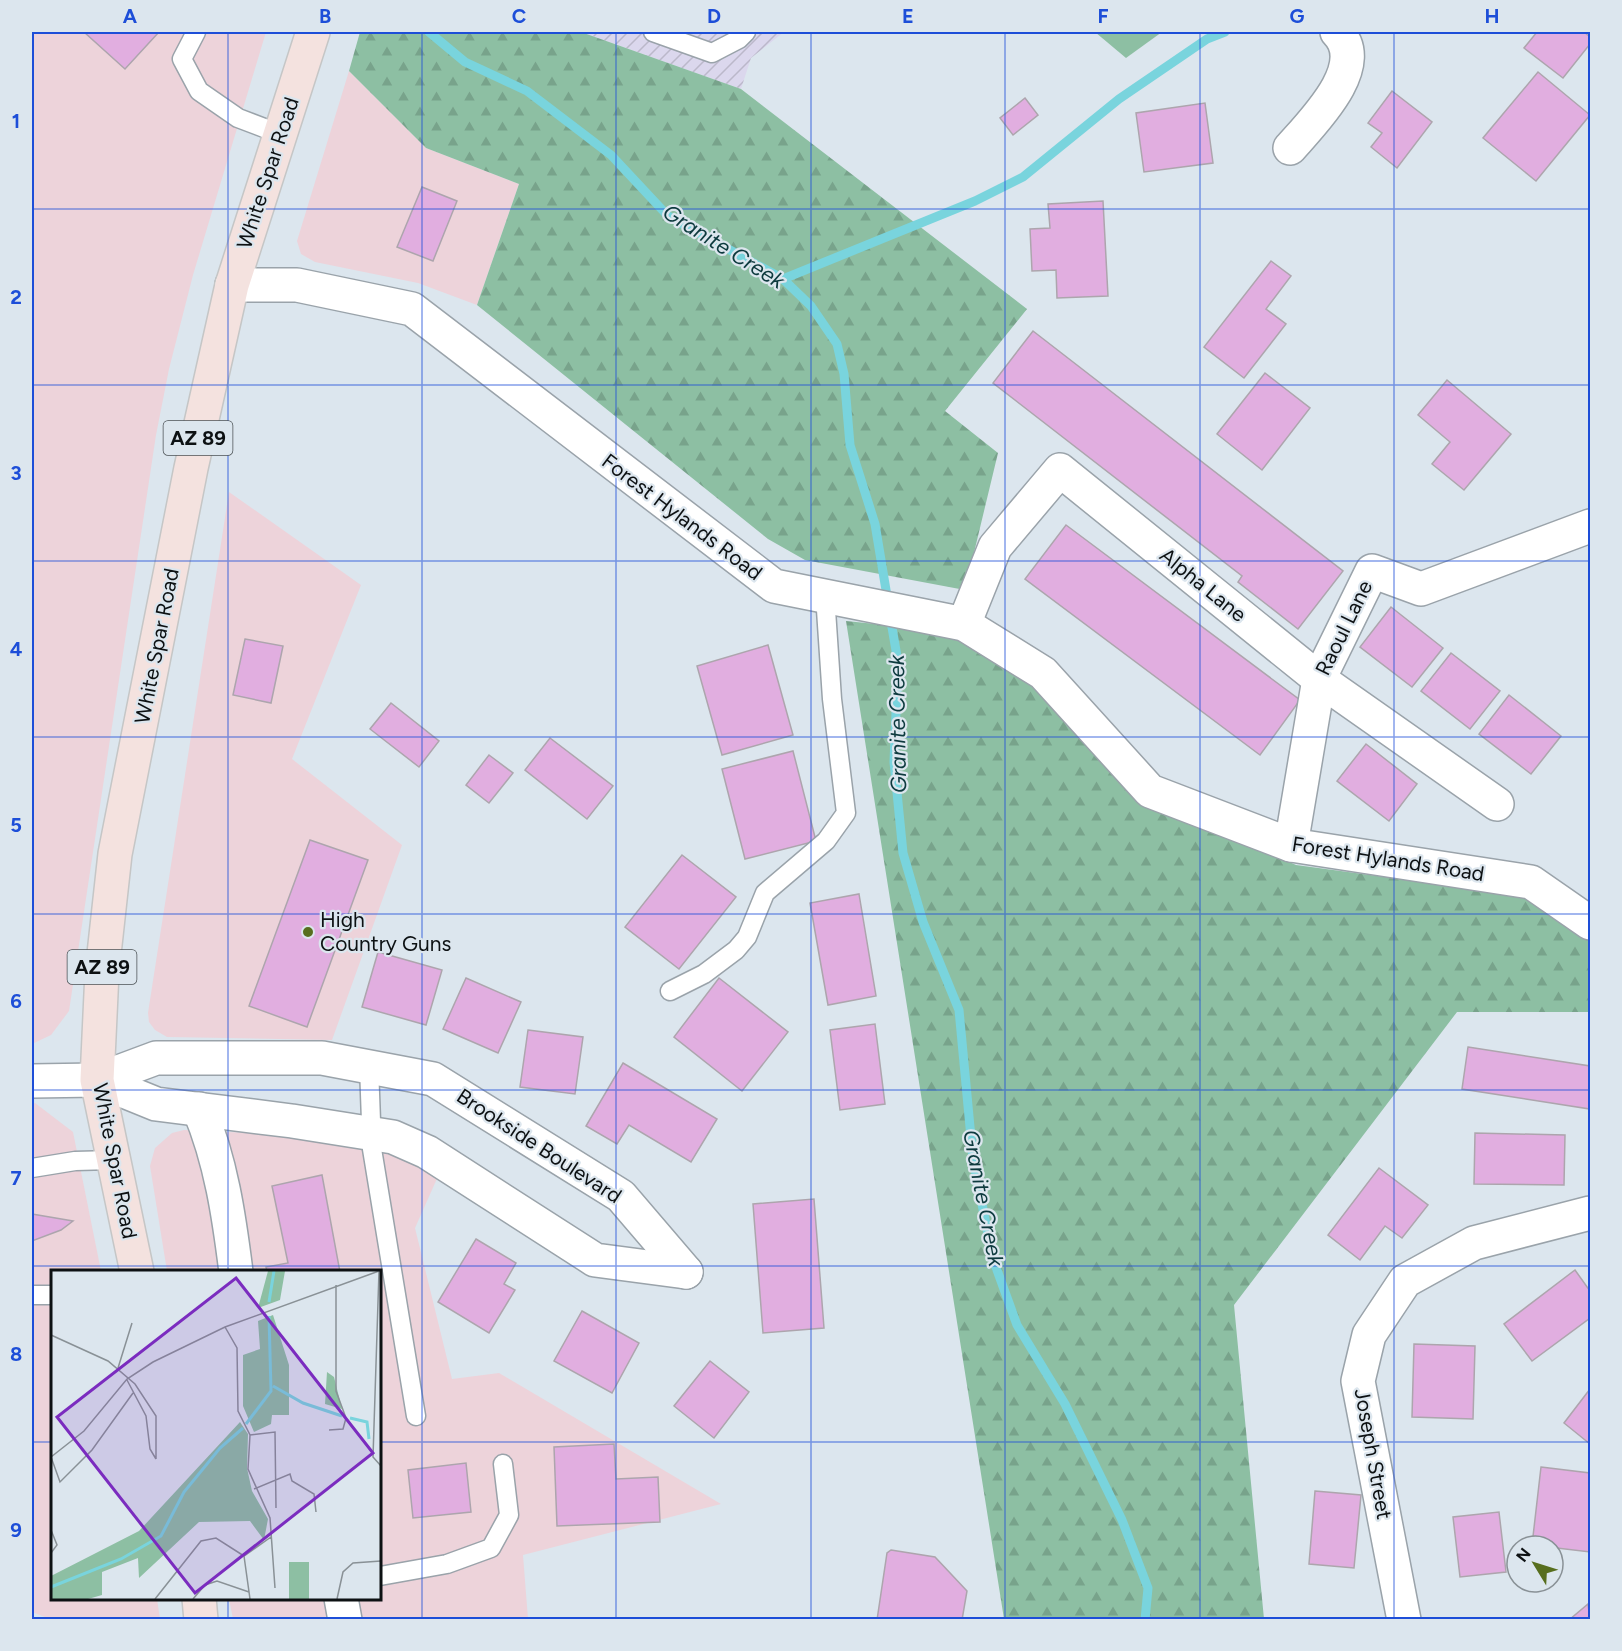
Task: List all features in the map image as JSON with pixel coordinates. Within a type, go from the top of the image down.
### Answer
[{"type":"main road","name":"White Spar Road","points":[[137,1270],[97,1080],[101,983],[115,854],[191,468],[232,285],[309,33]]},
{"type":"main road","points":[[199,1600],[201,1620]]},
{"type":"street","points":[[1290,148],[1332,98],[1347,67],[1344,39],[1337,32]]},
{"type":"street","name":"Forest Hylands Road","points":[[232,285],[297,285],[412,309],[774,586],[964,624],[1042,673],[1150,791],[1291,845],[1531,882],[1590,923]]},
{"type":"street","name":"Alpha Lane","points":[[964,624],[995,547],[1060,470],[1319,679],[1497,804]]},
{"type":"street","name":"Raoul Lane","points":[[1291,845],[1319,679],[1372,571],[1421,589],[1590,526]]},
{"type":"street","name":"Brookside Boulevard","points":[[156,1058],[322,1058],[433,1079],[621,1196],[686,1272],[595,1260],[427,1152],[393,1137],[156,1104],[97,1080],[156,1058]]},
{"type":"street","points":[[32,1080],[97,1080]]},
{"type":"street","points":[[199,1109],[212,1140],[230,1220],[236,1270]]},
{"type":"street","name":"Joseph Street","points":[[1404,1620],[1358,1381],[1369,1335],[1405,1281],[1474,1243],[1590,1213]]},
{"type":"street","points":[[341,1600],[345,1620]]},
{"type":"lane","points":[[196,32],[182,59],[199,92],[238,118],[280,134]]},
{"type":"lane","points":[[653,32],[712,52],[739,39],[746,32]]},
{"type":"lane","points":[[670,991],[704,974],[736,950],[747,937],[765,893],[826,841],[846,813],[832,699],[825,595]]},
{"type":"lane","points":[[369,1066],[372,1134],[416,1416]]},
{"type":"lane","points":[[32,1168],[75,1161],[113,1160]]},
{"type":"lane","points":[[32,1295],[51,1295]]},
{"type":"lane","points":[[381,1576],[447,1564],[491,1548],[509,1515],[503,1464]]},
{"type":"shaded area","points":[[32,32],[266,32],[193,275],[169,369],[156,435],[69,1011],[51,1035],[32,1044]]},
{"type":"shaded area","points":[[581,32],[784,32],[751,58],[741,89]]},
{"type":"shaded area","points":[[349,71],[426,148],[519,184],[477,305],[418,283],[315,262],[301,254],[297,241]]},
{"type":"shaded area","points":[[229,492],[361,585],[292,759],[402,845],[332,1040],[167,1037],[155,1030],[149,1022],[148,1013]]},
{"type":"shaded area","points":[[35,1103],[73,1132],[101,1270],[51,1270],[51,1600],[157,1600],[160,1619],[50,1619],[32,1612],[32,1104]]},
{"type":"shaded area","points":[[184,1130],[366,1138],[439,1174],[415,1228],[452,1379],[499,1373],[721,1504],[523,1555],[528,1619],[233,1619],[229,1600],[381,1600],[381,1270],[167,1270],[150,1166],[155,1148],[172,1133]]},
{"type":"green space","points":[[360,32],[581,32],[741,89],[1027,309],[945,411],[998,453],[965,590],[805,560],[768,539],[477,305],[519,184],[426,148],[349,71]]},
{"type":"green space","points":[[1095,32],[1162,32],[1126,58]]},
{"type":"green space","points":[[846,621],[955,632],[1020,675],[1142,795],[1296,865],[1526,896],[1590,939],[1590,1012],[1457,1012],[1234,1305],[1264,1619],[1004,1619]]},
{"type":"building","points":[[84,32],[159,32],[125,69]]},
{"type":"building","points":[[1537,32],[1584,32],[1590,37],[1590,44],[1563,78],[1524,48]]},
{"type":"building","points":[[1538,72],[1590,115],[1536,181],[1483,138]]},
{"type":"building","points":[[1392,91],[1432,122],[1397,168],[1371,147],[1382,133],[1368,123]]},
{"type":"building","points":[[1025,98],[1038,115],[1013,135],[1000,118]]},
{"type":"building","points":[[1205,103],[1213,163],[1144,172],[1136,113]]},
{"type":"building","points":[[422,187],[457,201],[433,261],[397,247]]},
{"type":"building","points":[[1103,201],[1108,296],[1057,298],[1056,270],[1032,271],[1030,229],[1050,228],[1048,204]]},
{"type":"building","points":[[1271,261],[1291,276],[1266,309],[1286,324],[1244,378],[1204,347]]},
{"type":"building","points":[[1033,331],[1343,571],[1298,629],[1238,582],[1242,576],[993,383]]},
{"type":"building","points":[[1265,373],[1310,408],[1262,470],[1217,434]]},
{"type":"building","points":[[1447,380],[1511,434],[1464,490],[1432,464],[1450,442],[1418,415]]},
{"type":"building","points":[[1066,525],[1300,700],[1260,755],[1025,579]]},
{"type":"building","points":[[1391,607],[1443,648],[1412,687],[1360,647]]},
{"type":"building","points":[[245,639],[283,646],[271,703],[233,695]]},
{"type":"building","points":[[768,645],[793,735],[722,755],[697,666]]},
{"type":"building","points":[[1451,653],[1500,691],[1470,729],[1421,691]]},
{"type":"building","points":[[1509,695],[1561,736],[1531,774],[1479,734]]},
{"type":"building","points":[[391,703],[439,741],[419,767],[370,729]]},
{"type":"building","points":[[550,738],[613,786],[587,819],[525,770]]},
{"type":"building","points":[[1366,744],[1417,784],[1389,821],[1337,781]]},
{"type":"building","points":[[793,751],[816,841],[745,859],[722,769]]},
{"type":"building","points":[[489,755],[513,773],[489,803],[466,785]]},
{"type":"building","points":[[310,840],[368,860],[307,1027],[249,1006]]},
{"type":"building","points":[[682,855],[736,897],[679,969],[625,927]]},
{"type":"building","points":[[859,894],[876,996],[828,1005],[810,903]]},
{"type":"building","points":[[378,952],[442,970],[426,1025],[362,1007]]},
{"type":"building","points":[[466,978],[521,1002],[498,1053],[443,1029]]},
{"type":"building","points":[[719,978],[788,1032],[742,1091],[674,1037]]},
{"type":"building","points":[[875,1024],[885,1104],[840,1110],[830,1030]]},
{"type":"building","points":[[528,1030],[583,1037],[575,1094],[520,1087]]},
{"type":"building","points":[[1468,1047],[1590,1066],[1590,1109],[1462,1089]]},
{"type":"building","points":[[623,1063],[717,1119],[691,1162],[629,1125],[617,1144],[586,1126]]},
{"type":"building","points":[[1475,1133],[1565,1135],[1564,1185],[1474,1184]]},
{"type":"building","points":[[1379,1168],[1428,1205],[1402,1238],[1385,1226],[1360,1260],[1328,1235]]},
{"type":"building","points":[[322,1175],[340,1270],[267,1270],[266,1267],[288,1263],[272,1186]]},
{"type":"building","points":[[814,1199],[824,1328],[763,1333],[753,1204]]},
{"type":"building","points":[[32,1214],[73,1221],[61,1230],[32,1241]]},
{"type":"building","points":[[476,1239],[516,1263],[504,1284],[515,1290],[489,1333],[438,1302]]},
{"type":"building","points":[[1575,1270],[1590,1291],[1590,1318],[1532,1361],[1504,1324]]},
{"type":"building","points":[[582,1311],[639,1343],[612,1393],[554,1361]]},
{"type":"building","points":[[1414,1344],[1475,1346],[1473,1419],[1412,1417]]},
{"type":"building","points":[[710,1361],[749,1392],[714,1438],[674,1406]]},
{"type":"building","points":[[1590,1389],[1590,1444],[1564,1423]]},
{"type":"building","points":[[614,1444],[616,1479],[658,1477],[660,1522],[557,1526],[554,1447]]},
{"type":"building","points":[[466,1463],[471,1512],[413,1518],[408,1470]]},
{"type":"building","points":[[1541,1467],[1590,1473],[1590,1552],[1565,1549],[1565,1534],[1533,1534]]},
{"type":"building","points":[[1315,1491],[1361,1495],[1354,1568],[1309,1564]]},
{"type":"building","points":[[1499,1512],[1505,1572],[1460,1577],[1453,1517]]},
{"type":"building","points":[[891,1550],[935,1557],[967,1591],[962,1620],[877,1620],[887,1553]]},
{"type":"building","points":[[1588,1604],[1590,1620],[1569,1620]]},
{"type":"waterway","name":"Granite Creek","points":[[429,32],[465,62],[527,91],[611,155],[668,216],[783,279],[811,306],[837,344],[844,374],[850,445],[875,524],[888,602]]},
{"type":"waterway","points":[[783,279],[975,201],[1023,177],[1119,99],[1207,39],[1225,32]]},
{"type":"waterway","name":"Granite Creek","points":[[890,616],[898,662],[894,762],[903,853],[923,922],[959,1010],[973,1159],[993,1259],[1017,1325],[1065,1404],[1122,1520],[1148,1588],[1145,1620]]},
{"type":"place","name":"High Country Guns","points":[[308,932]]}]
